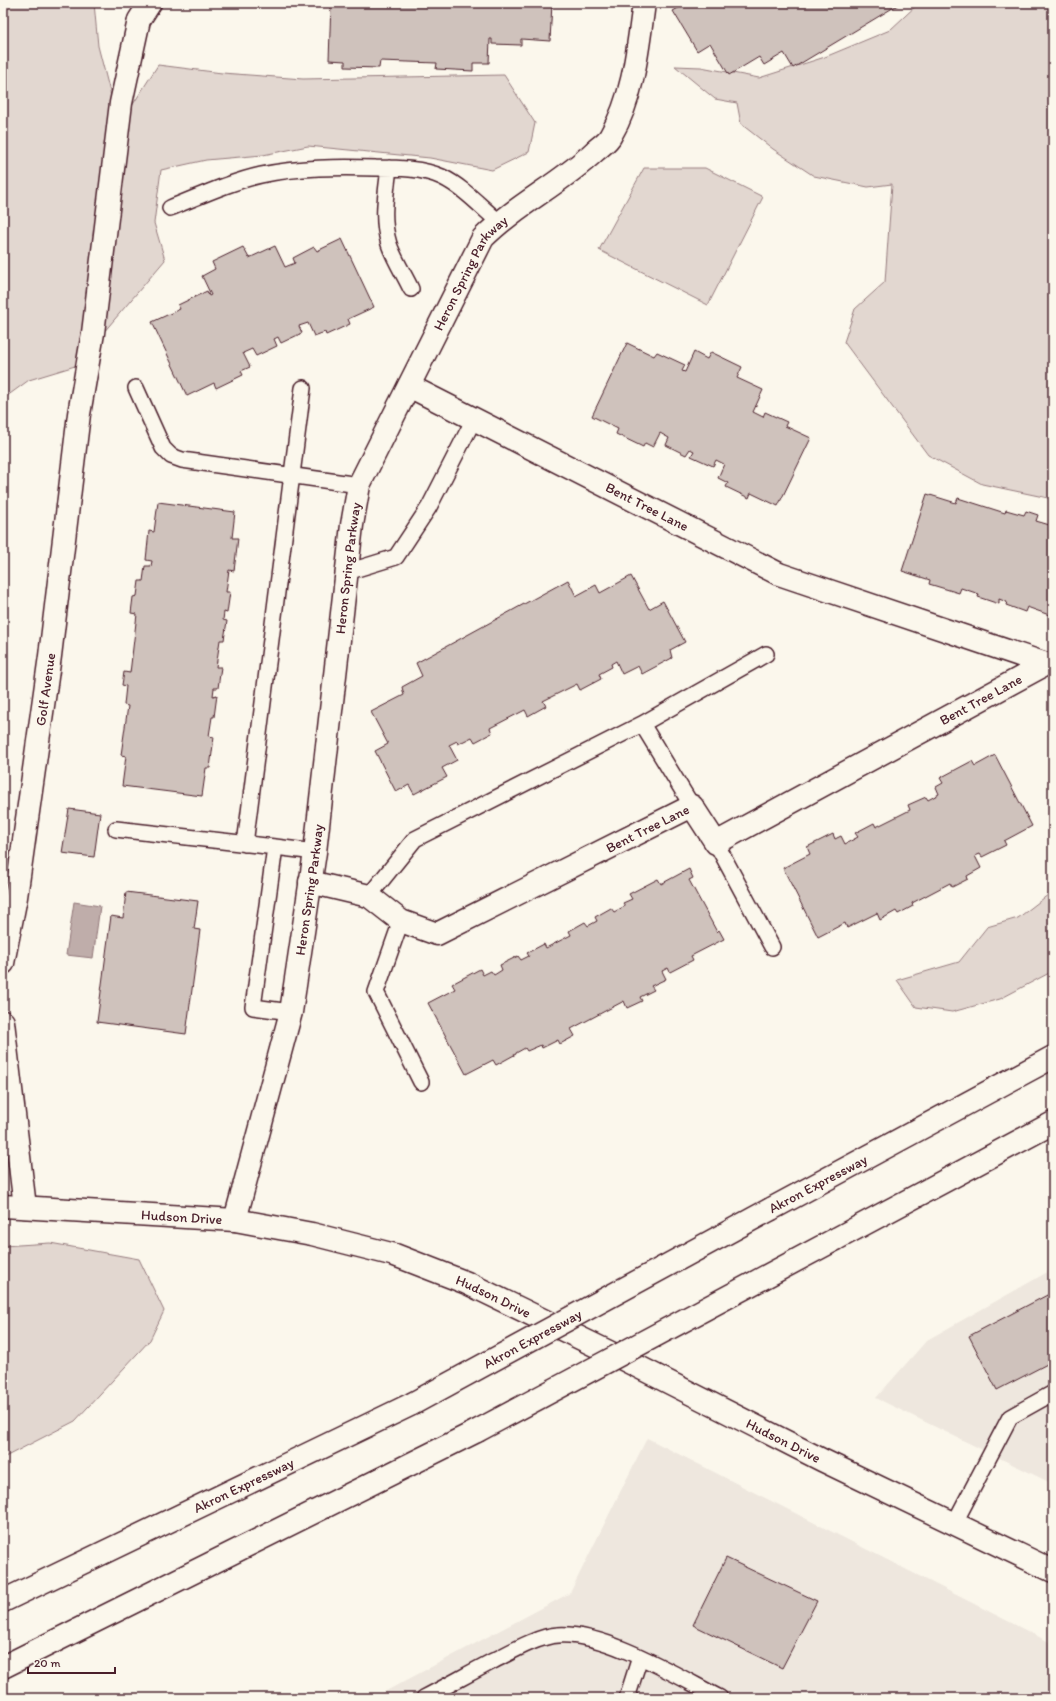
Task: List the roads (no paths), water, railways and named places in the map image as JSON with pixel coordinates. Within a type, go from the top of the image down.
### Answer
[{"type":"main road","name":"Golf Avenue","points":[[3,963],[16,897],[45,687],[79,414],[93,333],[121,103],[139,20],[150,3]]},
{"type":"main road","name":"Heron Spring Parkway","points":[[235,1220],[291,1012],[315,852],[347,572],[359,485],[483,238],[499,222],[579,166],[611,136],[628,96],[638,48],[644,3]]},
{"type":"main road","name":"Bent Tree Lane","points":[[409,386],[779,574],[1050,665]]},
{"type":"main road","name":"Bent Tree Lane","points":[[310,882],[369,896],[401,921],[437,934],[692,806],[716,843],[1050,665]]},
{"type":"main road","points":[[3,1022],[25,1207]]},
{"type":"main road","name":"Akron Expressway","points":[[3,1601],[412,1404],[1053,1057]]},
{"type":"main road","points":[[3,1667],[477,1431],[1053,1123]]},
{"type":"main road","name":"Hudson Drive","points":[[3,1206],[235,1220],[312,1234],[395,1255],[467,1283],[621,1358],[822,1460],[1053,1571]]},
{"type":"lane","points":[[170,208],[222,187],[262,175],[328,167],[389,168],[420,171],[441,177],[460,188],[499,222]]},
{"type":"lane","points":[[389,168],[384,204],[385,224],[390,245],[411,289]]},
{"type":"lane","points":[[136,388],[163,448],[172,456],[182,460],[359,485]]},
{"type":"lane","points":[[246,844],[303,388]]},
{"type":"lane","points":[[347,572],[396,557],[429,507],[474,418]]},
{"type":"lane","points":[[369,896],[415,839],[642,724],[766,654]]},
{"type":"lane","points":[[642,724],[692,806]]},
{"type":"lane","points":[[116,829],[315,852]]},
{"type":"lane","points":[[716,843],[772,947]]},
{"type":"lane","points":[[275,847],[253,1007],[291,1012]]},
{"type":"lane","points":[[401,921],[376,992],[421,1082]]},
{"type":"lane","points":[[954,1524],[1010,1418],[1053,1393]]},
{"type":"lane","points":[[424,1698],[526,1644],[557,1635],[589,1637],[605,1642],[720,1698]]},
{"type":"lane","points":[[627,1698],[640,1658]]}]
